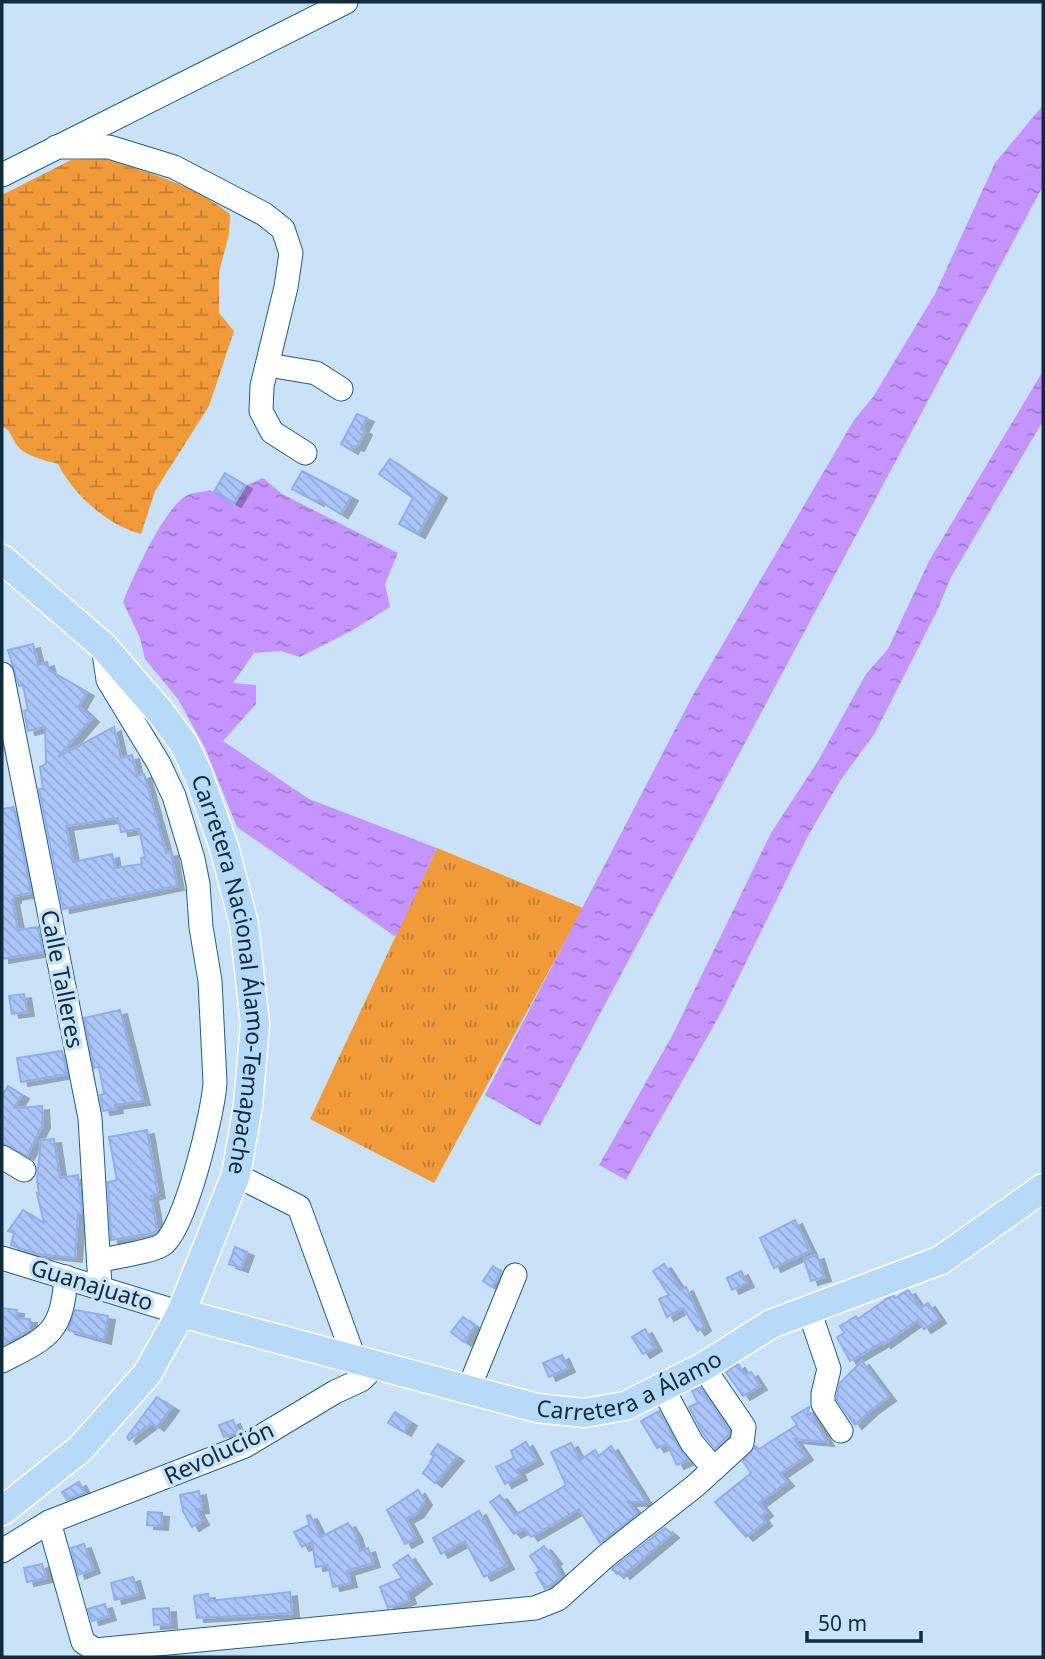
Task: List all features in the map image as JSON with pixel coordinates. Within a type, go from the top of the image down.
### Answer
[{"type":"main road","name":"Carretera Nacional Álamo-Temapache","points":[[2,559],[103,646],[184,744],[198,774],[224,847],[244,924],[255,1024],[248,1105],[236,1175],[181,1313],[148,1374],[80,1449],[2,1511]]},
{"type":"main road","name":"Carretera a Álamo","points":[[181,1313],[537,1408],[584,1413],[625,1406],[703,1367],[771,1324],[941,1260],[1043,1188]]},
{"type":"street","points":[[2,174],[346,2]]},
{"type":"street","points":[[56,147],[109,147],[174,167],[264,214],[283,229],[291,253],[286,287],[262,386],[261,411],[272,432],[305,453]]},
{"type":"street","points":[[268,365],[316,373],[341,389]]},
{"type":"street","points":[[99,1261],[161,1245],[173,1234],[195,1173],[214,1097],[209,981],[193,859],[174,796],[159,764],[107,680],[103,646]]},
{"type":"street","name":"Calle Talleres","points":[[2,674],[90,1118],[100,1286]]},
{"type":"street","points":[[193,859],[224,847]]},
{"type":"street","points":[[2,1157],[24,1170]]},
{"type":"street","points":[[236,1175],[299,1207],[366,1361]]},
{"type":"street","name":"Guanajuato","points":[[2,1258],[181,1313]]},
{"type":"street","points":[[469,1388],[515,1275]]},
{"type":"street","points":[[2,1361],[40,1342],[58,1324],[64,1305],[66,1277]]},
{"type":"street","points":[[809,1310],[829,1369],[823,1404],[841,1431]]},
{"type":"street","name":"Revolución","points":[[2,1551],[50,1522],[245,1446],[361,1380],[366,1361]]},
{"type":"street","points":[[50,1522],[83,1642],[95,1650],[535,1608],[558,1599],[606,1556],[695,1486],[742,1443],[744,1427],[703,1367]]},
{"type":"street","points":[[662,1387],[692,1443],[714,1469]]},
{"type":"green space","points":[[105,159],[187,188],[230,214],[229,234],[219,272],[219,313],[234,331],[209,406],[155,491],[141,534],[104,516],[73,487],[58,464],[24,452],[2,426],[2,195],[71,160]]},
{"type":"green space","points":[[437,848],[583,908],[434,1183],[310,1119]]},
{"type":"water","points":[[1043,105],[1043,186],[540,1126],[485,1095],[693,695],[854,420],[873,397],[935,294],[995,163]]},
{"type":"water","points":[[1043,371],[1043,421],[951,577],[937,611],[875,733],[840,781],[808,836],[722,1011],[626,1180],[599,1165],[672,1036],[771,833],[818,761],[866,674],[888,649],[929,561]]},
{"type":"water","points":[[263,478],[282,494],[398,553],[385,584],[390,607],[300,657],[281,651],[254,653],[233,683],[256,685],[256,704],[223,741],[309,799],[437,848],[396,937],[237,827],[205,748],[178,699],[145,659],[140,638],[123,602],[151,543],[179,501],[188,495],[210,490],[235,505],[247,485]]},
{"type":"building","points":[[357,414],[367,418],[361,429],[365,431],[357,447],[353,446],[351,450],[341,444]]},
{"type":"building","points":[[390,459],[440,494],[418,534],[399,524],[413,498],[379,474]]},
{"type":"building","points":[[302,471],[351,497],[341,514],[292,489]]},
{"type":"building","points":[[225,473],[245,485],[234,503],[214,492]]},
{"type":"building","points":[[33,644],[38,665],[47,662],[49,670],[87,692],[79,706],[92,718],[58,757],[114,727],[121,758],[132,755],[137,776],[144,774],[166,853],[171,852],[177,886],[63,909],[39,789],[43,789],[40,767],[46,764],[45,727],[28,731],[24,711],[28,710],[23,685],[19,686],[8,650]],"holes":[[[118,818],[121,832],[139,829],[145,857],[141,858],[142,864],[115,868],[112,854],[73,862],[66,826]]]},
{"type":"building","points":[[14,807],[31,893],[14,896],[12,900],[18,930],[38,927],[43,952],[2,959],[2,809]]},
{"type":"building","points":[[24,994],[27,1012],[12,1014],[9,996]]},
{"type":"building","points":[[120,1010],[143,1101],[115,1105],[116,1109],[103,1111],[100,1095],[104,1094],[99,1067],[94,1068],[84,1018]]},
{"type":"building","points":[[62,1051],[67,1074],[21,1082],[17,1058]]},
{"type":"building","points":[[8,1086],[22,1095],[14,1108],[42,1106],[43,1124],[27,1156],[2,1143],[2,1096]]},
{"type":"building","points":[[147,1130],[158,1194],[151,1196],[157,1230],[154,1233],[111,1240],[108,1182],[117,1180],[109,1137]]},
{"type":"building","points":[[54,1139],[60,1178],[78,1175],[82,1214],[78,1214],[75,1258],[37,1254],[11,1245],[14,1233],[8,1231],[23,1210],[44,1223],[37,1193],[39,1194],[37,1180],[41,1140]]},
{"type":"building","points":[[795,1220],[810,1251],[774,1268],[760,1238]]},
{"type":"building","points":[[235,1247],[247,1252],[241,1268],[229,1264]]},
{"type":"building","points":[[817,1255],[824,1277],[811,1281],[804,1259]]},
{"type":"building","points":[[664,1264],[681,1290],[686,1287],[704,1327],[698,1331],[683,1308],[667,1317],[659,1299],[669,1295],[653,1271]]},
{"type":"building","points":[[493,1266],[501,1272],[492,1287],[483,1281]]},
{"type":"building","points":[[741,1271],[747,1283],[732,1290],[727,1278]]},
{"type":"building","points":[[908,1290],[921,1308],[928,1303],[939,1319],[924,1329],[918,1320],[884,1344],[883,1342],[850,1361],[837,1337],[844,1333],[840,1326],[856,1316],[858,1319],[888,1298],[895,1298]]},
{"type":"building","points":[[2,1308],[17,1310],[16,1318],[30,1319],[30,1329],[3,1345]]},
{"type":"building","points":[[75,1310],[108,1316],[104,1340],[68,1330]]},
{"type":"building","points":[[463,1317],[475,1326],[464,1342],[451,1332]]},
{"type":"building","points":[[645,1329],[655,1347],[643,1354],[632,1337]]},
{"type":"building","points":[[562,1355],[568,1368],[549,1377],[543,1363]]},
{"type":"building","points":[[862,1361],[889,1397],[855,1425],[837,1400],[837,1396],[840,1383]]},
{"type":"building","points":[[738,1364],[745,1375],[751,1372],[760,1386],[743,1396],[726,1372]]},
{"type":"building","points":[[700,1387],[729,1431],[715,1449],[689,1407],[698,1403],[692,1391]]},
{"type":"building","points":[[157,1397],[172,1407],[157,1427],[152,1423],[129,1440],[127,1437]]},
{"type":"building","points":[[809,1407],[807,1416],[810,1413],[827,1442],[794,1439],[806,1456],[780,1474],[787,1482],[759,1503],[766,1512],[761,1516],[765,1522],[746,1537],[715,1502],[751,1473],[743,1461],[755,1446],[759,1449],[797,1425],[792,1417]]},
{"type":"building","points":[[659,1411],[688,1460],[677,1465],[667,1444],[657,1448],[641,1421]]},
{"type":"building","points":[[395,1412],[410,1422],[404,1432],[388,1423]]},
{"type":"building","points":[[233,1420],[238,1432],[224,1437],[219,1425]]},
{"type":"building","points":[[526,1442],[536,1460],[517,1470],[520,1476],[505,1484],[496,1467],[514,1458],[511,1451]]},
{"type":"building","points":[[571,1443],[580,1460],[595,1450],[599,1456],[611,1446],[646,1502],[628,1502],[637,1514],[600,1543],[579,1509],[531,1537],[525,1528],[514,1534],[490,1502],[500,1495],[515,1515],[566,1485],[551,1452]]},
{"type":"building","points":[[438,1444],[457,1457],[435,1483],[423,1473]]},
{"type":"building","points":[[79,1482],[85,1493],[67,1500],[62,1492]]},
{"type":"building","points":[[418,1490],[425,1501],[417,1513],[406,1519],[416,1538],[405,1544],[387,1510]]},
{"type":"building","points":[[199,1491],[202,1509],[196,1510],[202,1521],[192,1527],[183,1511],[180,1495]]},
{"type":"building","points":[[479,1511],[507,1565],[484,1577],[465,1541],[441,1554],[433,1538]]},
{"type":"building","points":[[148,1512],[162,1513],[161,1526],[147,1525]]},
{"type":"building","points":[[310,1515],[321,1537],[348,1523],[355,1534],[360,1551],[368,1548],[373,1563],[347,1571],[350,1583],[333,1587],[328,1565],[316,1567],[312,1542],[302,1547],[294,1532],[309,1525],[307,1516]]},
{"type":"building","points":[[665,1528],[672,1534],[623,1575],[612,1569]]},
{"type":"building","points":[[84,1544],[93,1569],[78,1575],[71,1548]]},
{"type":"building","points":[[544,1546],[555,1560],[553,1562],[561,1577],[545,1589],[536,1573],[540,1571],[530,1556]]},
{"type":"building","points":[[408,1555],[425,1580],[407,1593],[409,1600],[388,1608],[380,1587],[402,1578],[393,1565]]},
{"type":"building","points":[[42,1564],[46,1578],[27,1582],[24,1568]]},
{"type":"building","points":[[133,1577],[138,1594],[115,1600],[111,1583]]},
{"type":"building","points":[[290,1592],[292,1613],[197,1618],[194,1596],[208,1594],[209,1601]]},
{"type":"building","points":[[105,1604],[109,1616],[92,1621],[88,1609]]},
{"type":"building","points":[[169,1608],[170,1624],[154,1625],[153,1609]]}]
